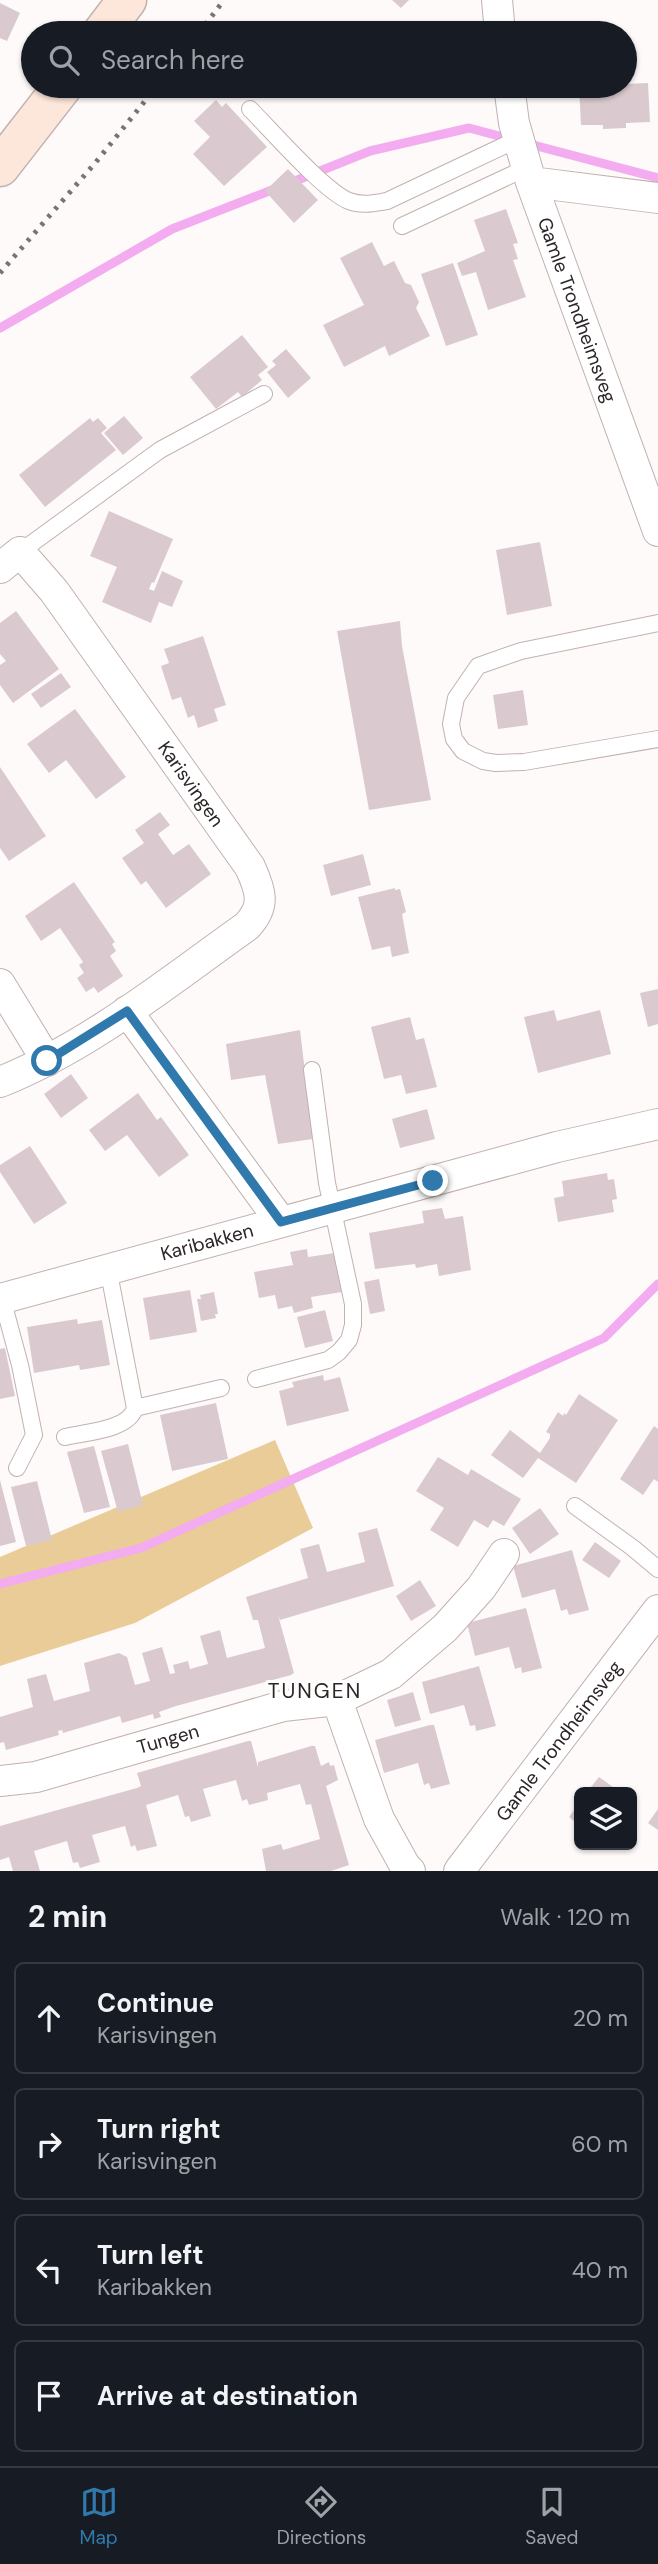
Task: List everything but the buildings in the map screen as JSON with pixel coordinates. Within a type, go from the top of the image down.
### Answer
[{"type":"main road","points":[[111,21],[127,0]]},
{"type":"main road","points":[[0,167],[54,98]]},
{"type":"street","points":[[496,0],[499,21]]},
{"type":"street","name":"Gamle Trondheimsveg","points":[[511,98],[528,175],[658,531]]},
{"type":"street","points":[[528,175],[658,198]]},
{"type":"street","name":"Karisvingen","points":[[0,1082],[47,1061],[127,1011],[247,926],[258,915],[260,894],[250,867],[62,602],[10,560]]},
{"type":"street","points":[[0,984],[47,1061]]},
{"type":"street","points":[[127,1011],[281,1222]]},
{"type":"street","name":"Karibakken","points":[[1,1299],[558,1147],[658,1124]]},
{"type":"street","name":"Tungen","points":[[0,1781],[36,1777],[283,1706],[337,1700],[391,1674],[445,1628],[481,1588],[505,1554]]},
{"type":"street","name":"Gamle Trondheimsveg","points":[[459,1871],[658,1610]]},
{"type":"street","points":[[337,1700],[379,1819],[410,1871]]},
{"type":"lane","points":[[250,109],[331,190],[349,201],[366,204],[387,201],[518,139]]},
{"type":"lane","points":[[402,226],[528,175]]},
{"type":"lane","points":[[10,560],[160,450],[264,394]]},
{"type":"lane","points":[[658,623],[522,651],[478,666],[456,698],[451,724],[454,739],[463,751],[482,761],[524,762],[658,739]]},
{"type":"lane","points":[[256,1379],[328,1360],[340,1352],[349,1340],[353,1325],[353,1304],[332,1209],[312,1070]]},
{"type":"lane","points":[[65,1437],[124,1424],[133,1417],[135,1408],[108,1268]]},
{"type":"lane","points":[[1,1299],[20,1365],[34,1436],[17,1468]]},
{"type":"lane","points":[[135,1408],[221,1388]]},
{"type":"lane","points":[[575,1506],[658,1569]]},
{"type":"shaded area","points":[[275,1440],[313,1528],[135,1623],[0,1666],[0,1557]]},
{"type":"waterway","points":[[290,183],[370,151],[469,128],[658,178]]},
{"type":"waterway","points":[[0,328],[172,229],[277,188]]},
{"type":"waterway","points":[[0,1584],[141,1548],[604,1338],[658,1284]]},
{"type":"railway","points":[[208,21],[224,0]]},
{"type":"railway","points":[[0,273],[147,98]]},
{"type":"district","name":"TUNGEN","points":[[315,1691]]},
{"type":"route","points":[[47,1061],[127,1011],[281,1222],[433,1181]]}]
